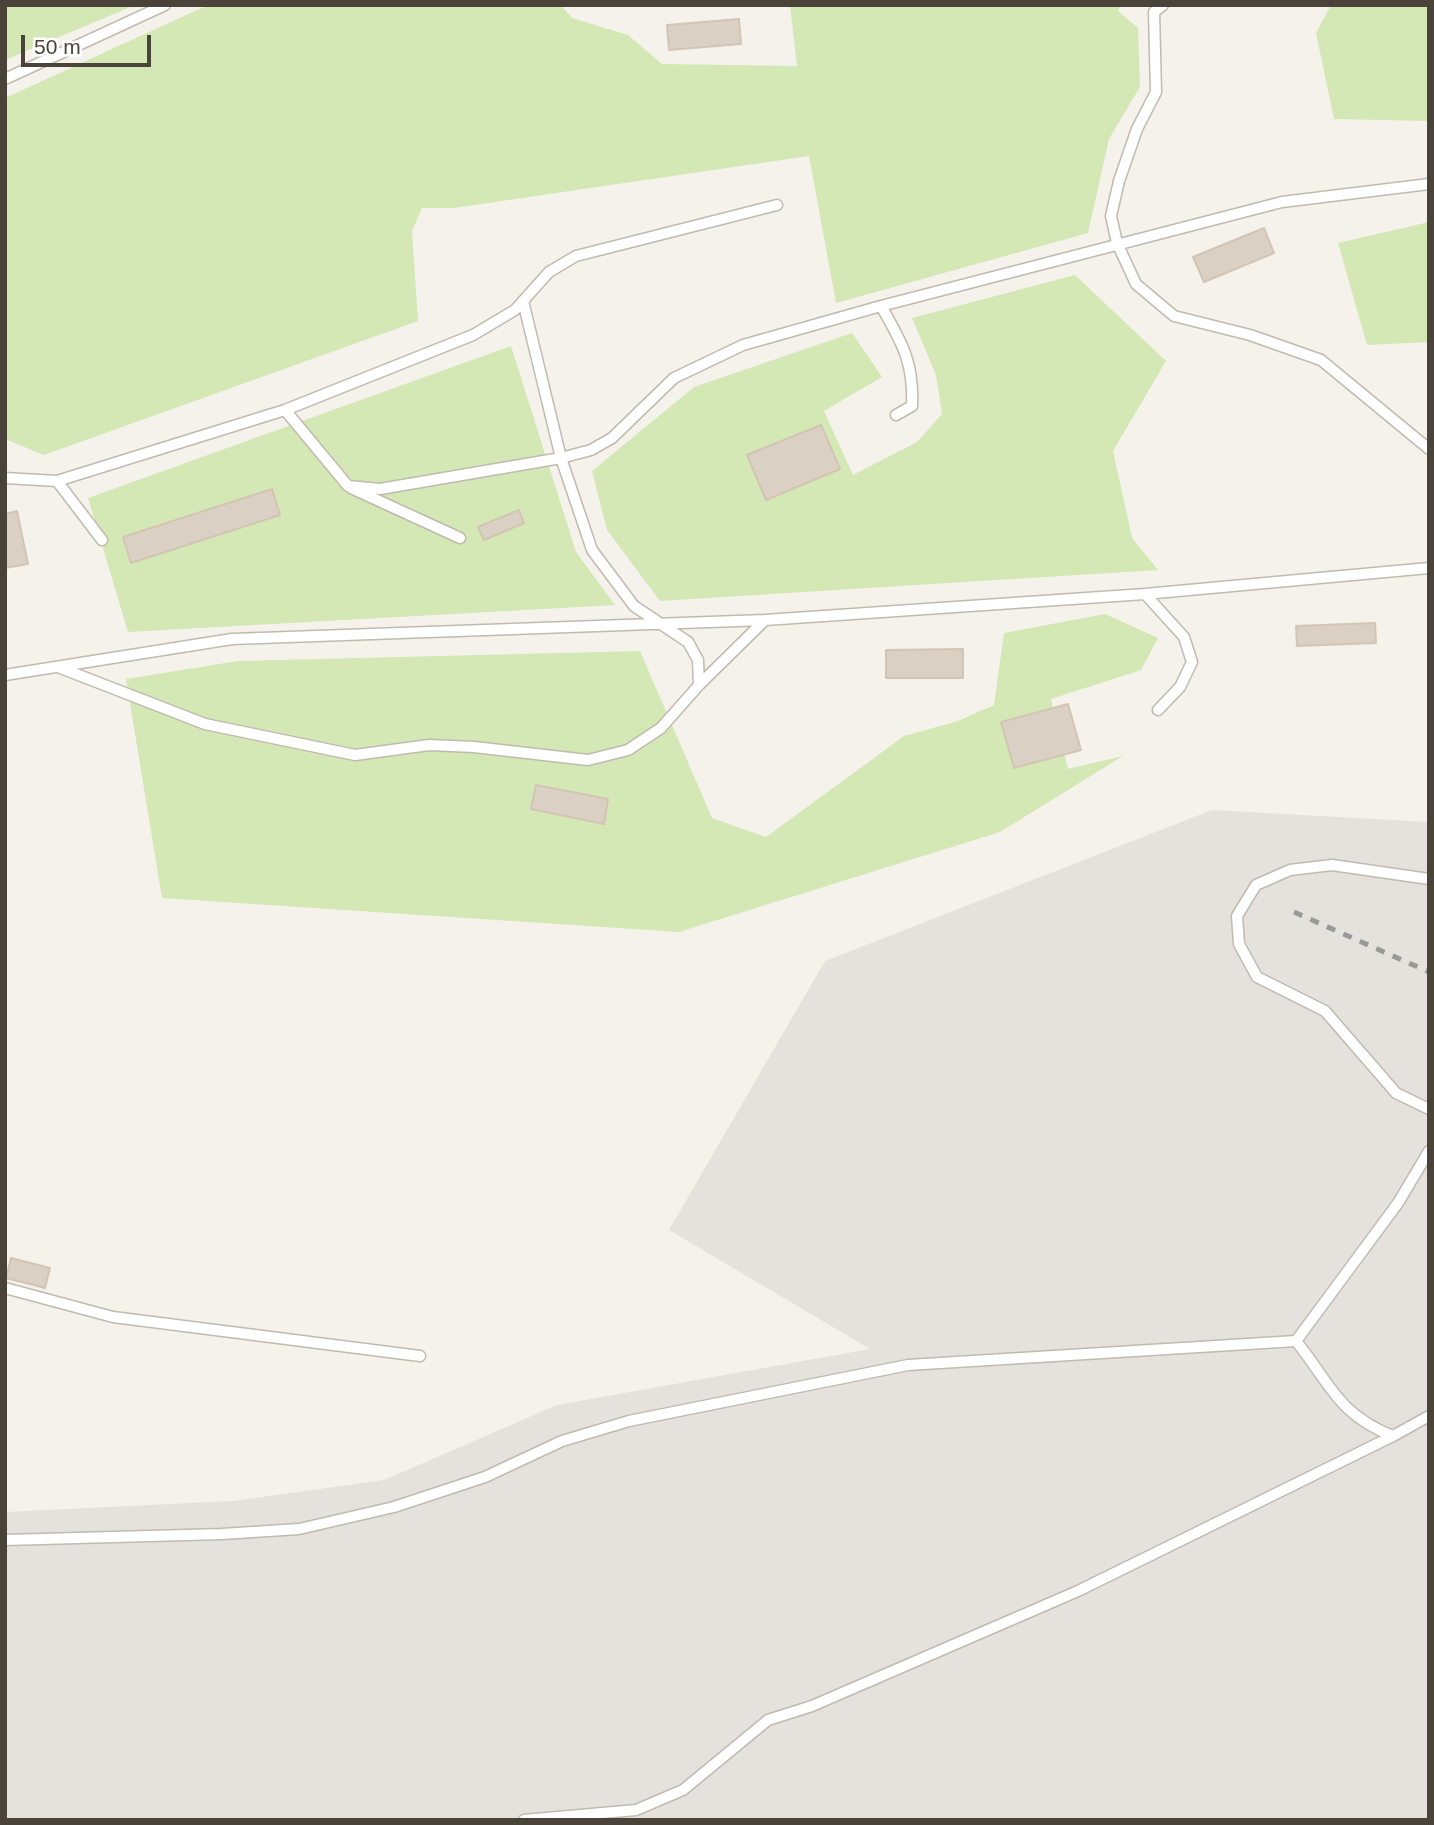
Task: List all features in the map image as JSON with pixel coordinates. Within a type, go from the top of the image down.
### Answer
[{"type":"lane","points":[[5,79],[165,5]]},
{"type":"lane","points":[[1163,5],[1154,12],[1156,92],[1137,129],[1119,181],[1111,216],[1117,243],[1136,284],[1174,316],[1250,335],[1321,360],[1429,449]]},
{"type":"lane","points":[[348,486],[380,489],[561,458],[591,450],[612,438],[674,378],[732,350],[881,306],[1282,202],[1429,184]]},
{"type":"lane","points":[[5,478],[57,481],[285,410],[473,335],[515,310],[550,272],[576,256],[777,205]]},
{"type":"lane","points":[[523,301],[561,458],[592,550],[634,606],[688,642],[698,660],[699,685]]},
{"type":"lane","points":[[881,306],[903,344],[914,378],[912,406],[896,415]]},
{"type":"lane","points":[[285,410],[348,486],[380,504],[460,538]]},
{"type":"lane","points":[[57,481],[102,540]]},
{"type":"lane","points":[[5,675],[232,639],[765,620],[1145,594],[1429,568]]},
{"type":"lane","points":[[1145,594],[1184,637],[1192,662],[1180,687],[1158,710]]},
{"type":"lane","points":[[57,667],[205,724],[355,755],[429,745],[474,747],[588,760],[628,750],[661,728],[699,685],[765,620]]},
{"type":"lane","points":[[1429,879],[1332,865],[1290,870],[1256,886],[1237,916],[1239,944],[1257,977],[1325,1012],[1396,1093],[1429,1109]]},
{"type":"lane","points":[[1296,1341],[1398,1203],[1429,1151]]},
{"type":"lane","points":[[5,1288],[113,1317],[420,1356]]},
{"type":"lane","points":[[1296,1341],[1340,1404],[1368,1426],[1393,1436]]},
{"type":"lane","points":[[5,1540],[222,1534],[299,1529],[420,1499],[485,1477],[562,1441],[629,1421],[908,1364],[1296,1341]]},
{"type":"lane","points":[[524,1820],[636,1810],[683,1790],[768,1720],[812,1706],[1079,1591],[1429,1416]]},
{"type":"shaded area","points":[[1212,810],[1429,822],[1429,1820],[5,1820],[5,1512],[233,1501],[384,1480],[557,1405],[870,1349],[669,1230],[825,961]]},
{"type":"green space","points":[[5,5],[135,5],[5,60]]},
{"type":"green space","points":[[208,5],[561,5],[572,18],[628,35],[662,64],[797,66],[790,5],[1121,5],[1118,11],[1138,28],[1140,87],[1109,139],[1088,233],[836,303],[809,156],[454,208],[422,208],[412,231],[418,321],[44,455],[5,439],[5,98]]},
{"type":"green space","points":[[1331,5],[1429,5],[1429,121],[1334,119],[1316,33]]},
{"type":"green space","points":[[1429,222],[1429,342],[1367,345],[1338,243]]},
{"type":"green space","points":[[1075,275],[1166,361],[1113,451],[1132,538],[1158,570],[660,601],[607,530],[592,471],[694,387],[852,333],[882,377],[824,411],[853,475],[917,442],[942,414],[936,375],[912,318]]},
{"type":"green space","points":[[511,346],[576,552],[615,605],[128,632],[88,498]]},
{"type":"green space","points":[[1105,614],[1158,638],[1141,670],[1051,699],[1068,769],[1123,756],[1000,832],[679,932],[162,898],[126,679],[238,661],[640,651],[712,818],[766,837],[904,736],[958,721],[994,705],[1004,633]]},
{"type":"building","points":[[739,19],[741,44],[669,50],[667,25]]},
{"type":"building","points":[[1264,228],[1274,253],[1204,282],[1193,257]]},
{"type":"building","points":[[821,425],[840,469],[766,500],[747,455]]},
{"type":"building","points":[[272,489],[280,515],[131,563],[123,537]]},
{"type":"building","points":[[519,510],[524,523],[484,540],[478,527]]},
{"type":"building","points":[[17,511],[28,564],[5,568],[5,514]]},
{"type":"building","points":[[1375,623],[1376,643],[1297,646],[1296,626]]},
{"type":"building","points":[[963,649],[963,678],[886,678],[886,650]]},
{"type":"building","points":[[1068,704],[1081,750],[1014,768],[1001,722]]},
{"type":"building","points":[[536,785],[608,799],[604,824],[531,809]]},
{"type":"building","points":[[11,1258],[50,1268],[45,1288],[6,1278]]},
{"type":"railway","points":[[1294,912],[1429,972]]}]
